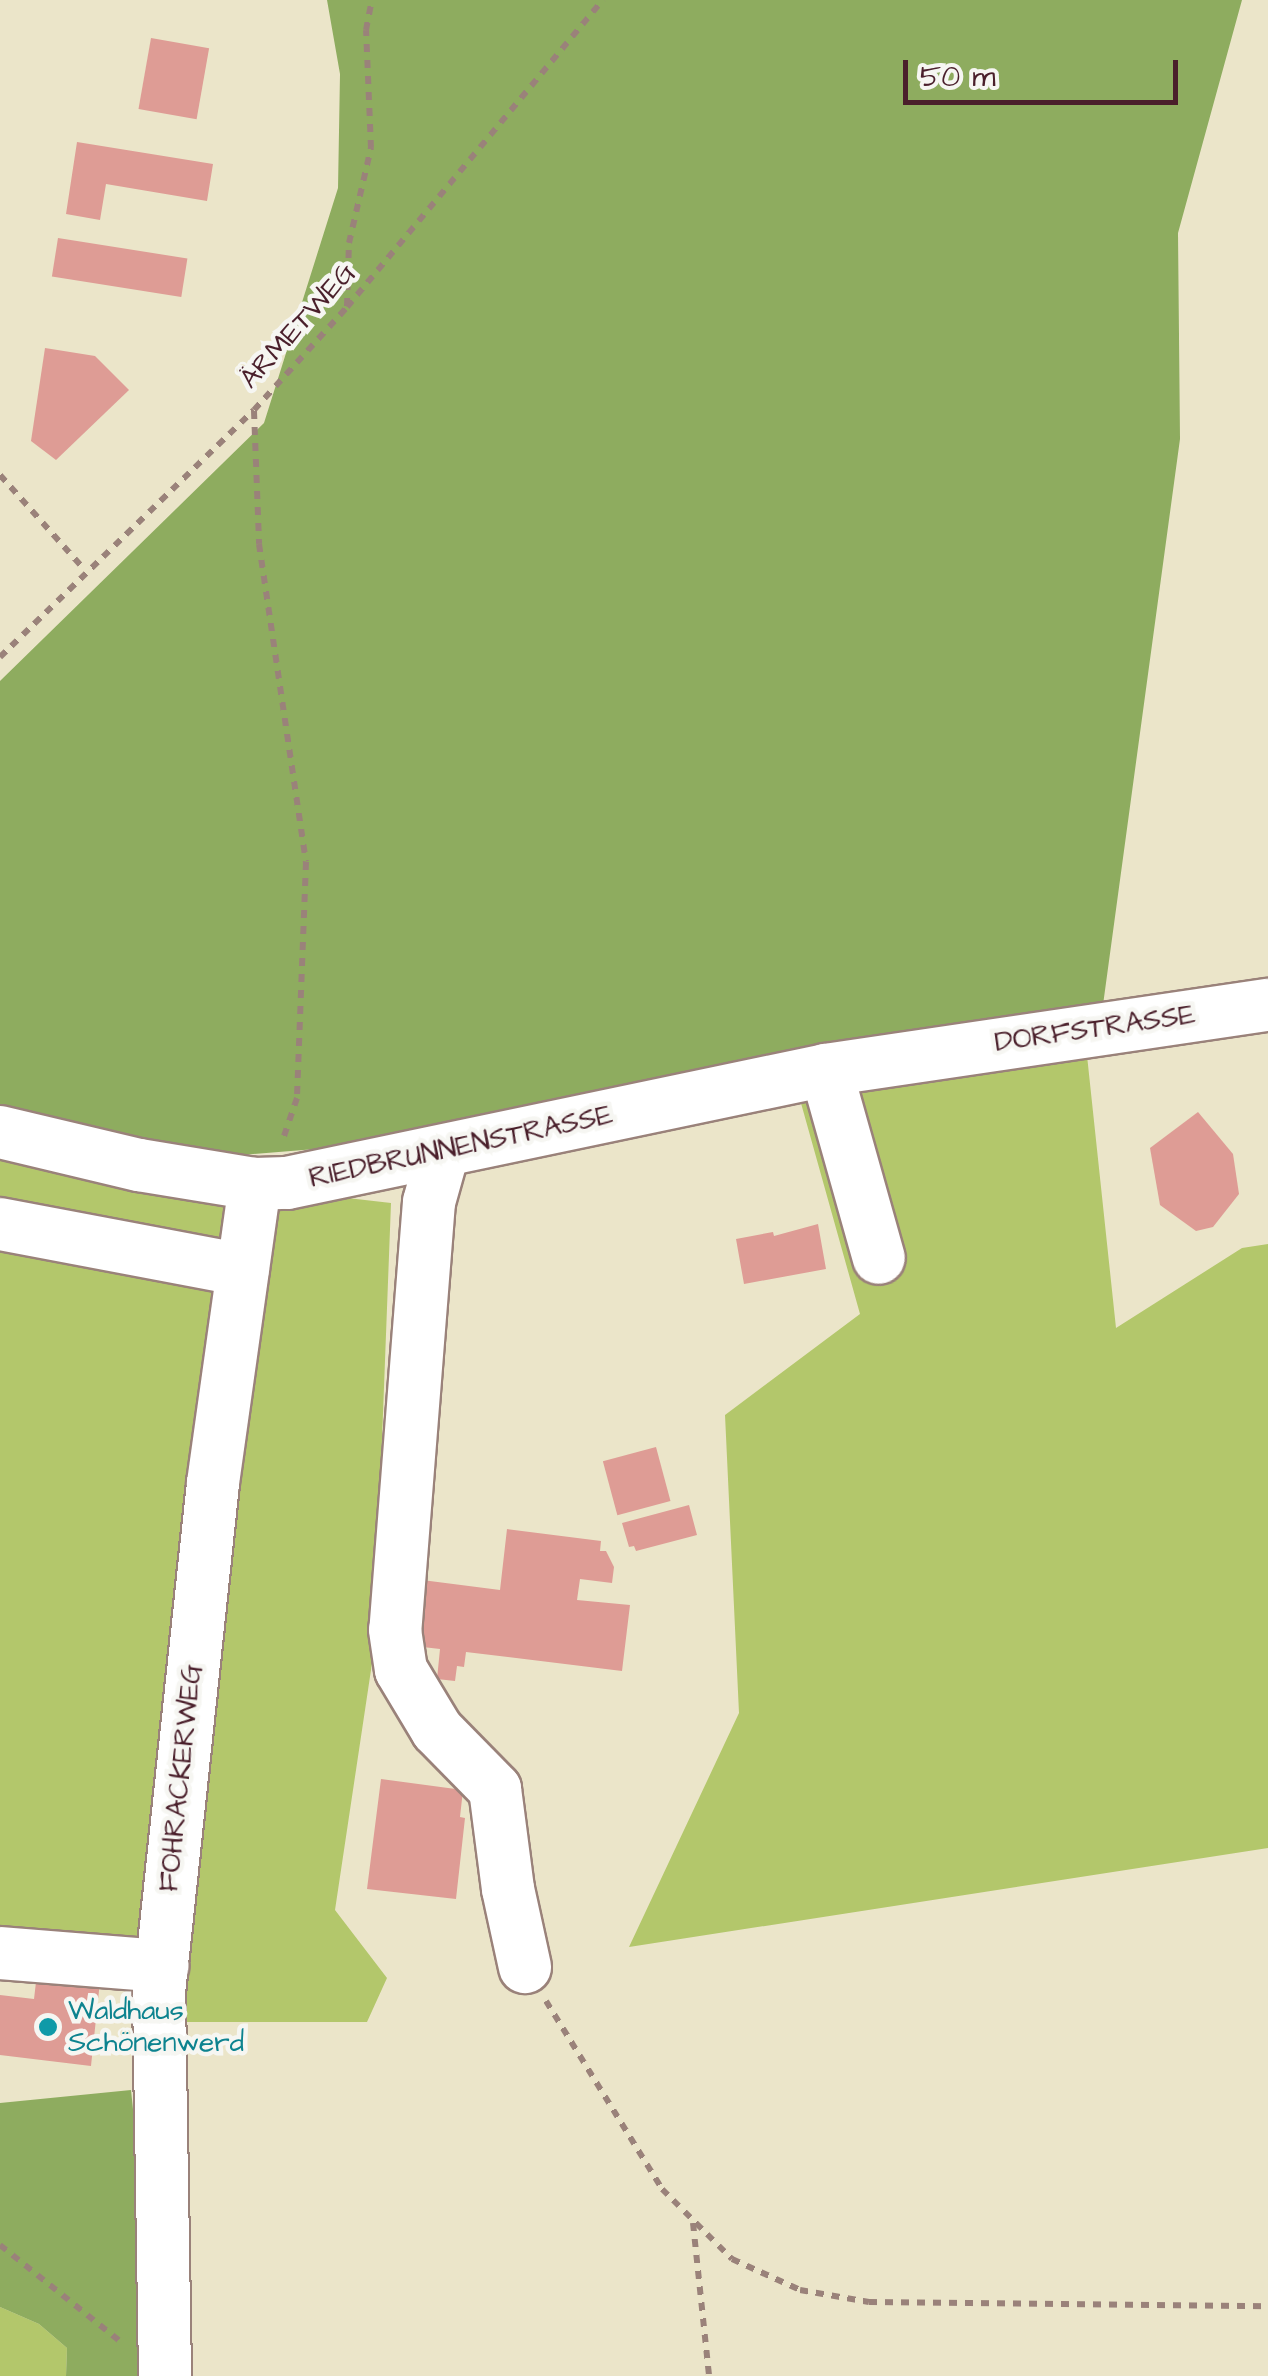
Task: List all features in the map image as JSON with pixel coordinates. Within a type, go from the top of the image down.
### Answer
[{"type":"street","name":"DORFSTRASSE","points":[[923,1053],[1268,1005]]},
{"type":"street","name":"RIEDBRUNNENSTRASSE","points":[[0,1132],[139,1165],[261,1184],[443,1152],[923,1053]]},
{"type":"street","points":[[826,1070],[880,1258]]},
{"type":"street","points":[[443,1152],[429,1202],[395,1630],[401,1670],[436,1730],[495,1788],[508,1890],[525,1968]]},
{"type":"street","name":"FOHRACKERWEG","points":[[148,2364],[162,1966],[213,1483],[243,1270],[261,1184]]},
{"type":"street","points":[[0,1224],[243,1270]]},
{"type":"street","points":[[0,1953],[162,1966]]},
{"type":"path","points":[[347,307],[349,243],[371,148],[366,30],[372,0]]},
{"type":"path","name":"ÄRMETWEG","points":[[0,657],[85,570],[254,410],[347,307],[603,0]]},
{"type":"path","points":[[254,410],[259,544],[306,862],[297,1098],[261,1184]]},
{"type":"path","points":[[0,476],[85,570]]},
{"type":"path","points":[[525,1968],[662,2189],[732,2260],[800,2290],[868,2302],[1268,2306]]},
{"type":"path","points":[[693,2223],[709,2376]]},
{"type":"path","points":[[0,2245],[148,2364]]},
{"type":"green space","points":[[327,0],[1242,0],[1178,233],[1180,439],[1103,1005],[389,1143],[242,1155],[75,1132],[0,1112],[0,681],[264,423],[338,188],[340,74]]},
{"type":"green space","points":[[1086,1046],[1116,1328],[1242,1248],[1268,1244],[1268,1848],[629,1947],[739,1713],[725,1415],[860,1314],[799,1096]]},
{"type":"green space","points":[[0,1158],[391,1203],[374,1650],[335,1910],[387,1978],[367,2022],[173,2022],[146,1951],[0,1939]]},
{"type":"green space","points":[[131,2090],[161,2376],[66,2376],[67,2348],[39,2324],[0,2307],[0,2103]]},
{"type":"green space","points":[[0,2307],[39,2324],[67,2348],[66,2376],[0,2376]]},
{"type":"building","points":[[151,38],[209,48],[197,119],[138,109]]},
{"type":"building","points":[[77,142],[213,164],[207,201],[106,184],[100,220],[66,214]]},
{"type":"building","points":[[58,238],[187,258],[181,297],[52,277]]},
{"type":"building","points":[[45,348],[95,356],[129,390],[56,460],[31,441]]},
{"type":"building","points":[[1198,1112],[1233,1154],[1239,1194],[1213,1227],[1196,1231],[1160,1205],[1150,1148]]},
{"type":"building","points":[[818,1224],[826,1269],[744,1284],[736,1239],[773,1232],[774,1236]]},
{"type":"building","points":[[656,1447],[670,1501],[617,1515],[603,1461]]},
{"type":"building","points":[[689,1505],[697,1535],[636,1551],[634,1546],[629,1547],[622,1523]]},
{"type":"building","points":[[507,1529],[601,1541],[600,1551],[606,1551],[614,1567],[612,1583],[580,1579],[577,1600],[630,1605],[622,1671],[466,1652],[464,1667],[457,1666],[455,1681],[437,1679],[440,1649],[414,1646],[422,1580],[500,1590]]},
{"type":"building","points":[[381,1779],[463,1790],[460,1817],[465,1818],[456,1899],[367,1889]]},
{"type":"building","name":"Waldhaus Schönenwerd","points":[[38,1965],[101,1972],[91,2066],[0,2055],[0,1995],[34,1999]]},
{"type":"place","name":"Waldhaus Schönenwerd","points":[[48,2027]]}]
